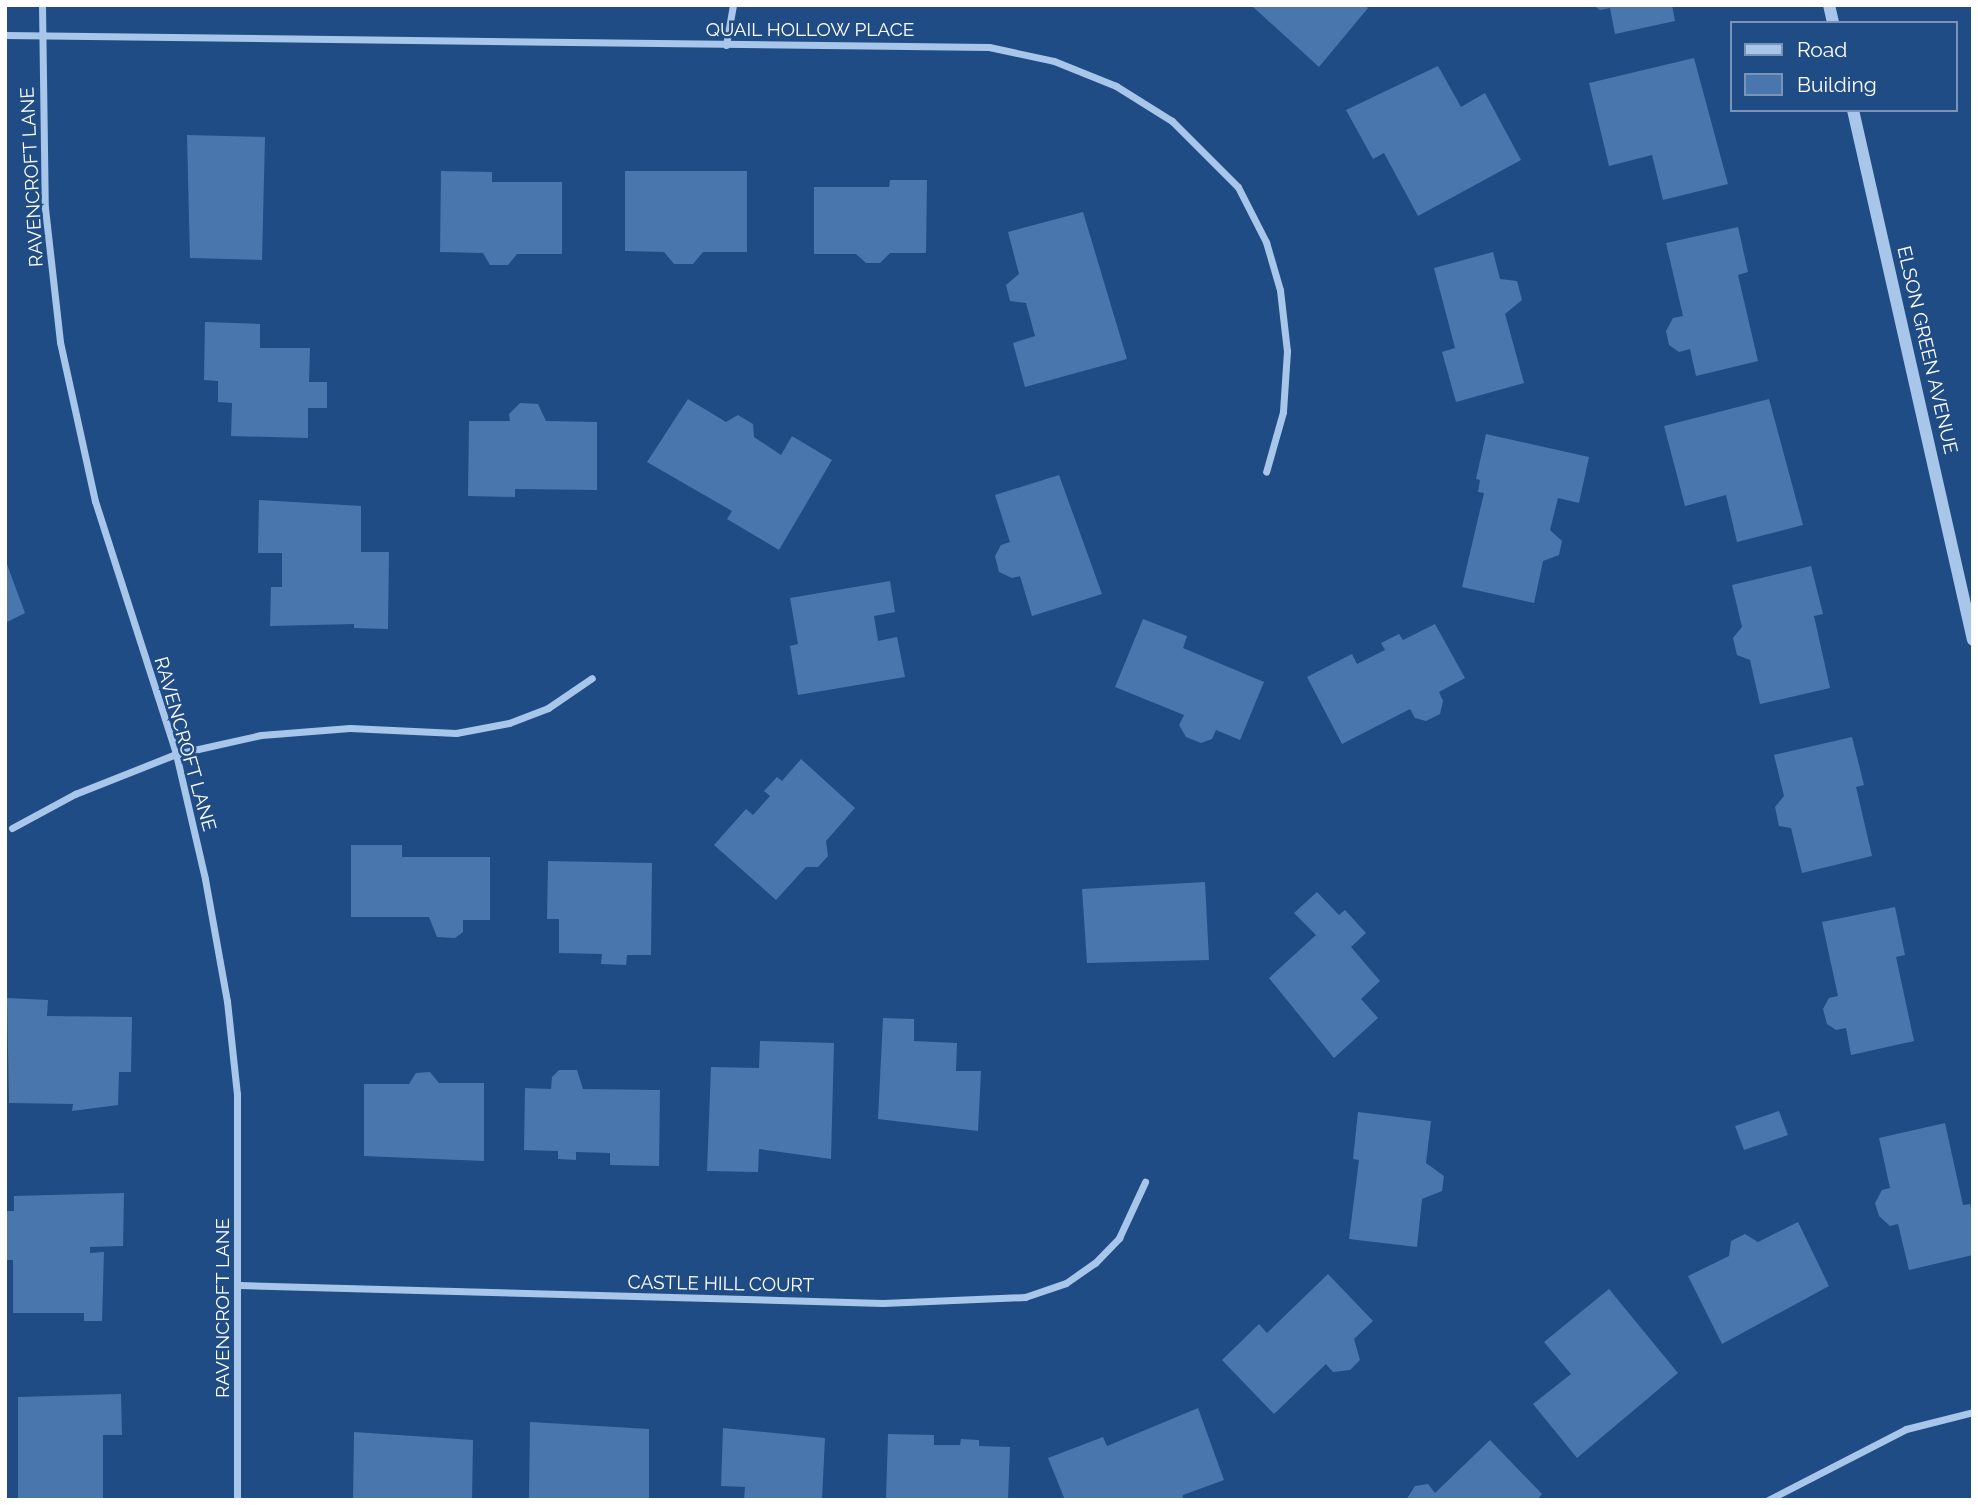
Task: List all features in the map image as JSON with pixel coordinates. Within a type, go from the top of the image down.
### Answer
[{"type":"street","name":"RAVENCROFT LANE","points":[[42,5],[46,208],[60,342],[95,501],[176,754],[205,879],[227,1001],[237,1094],[240,1285],[237,1500]]},
{"type":"street","points":[[726,45],[733,5]]},
{"type":"street","name":"QUAIL HOLLOW PLACE","points":[[5,35],[989,47],[1054,61],[1116,86],[1172,121],[1238,187],[1266,242],[1280,290],[1287,351],[1283,412],[1266,472]]},
{"type":"street","name":"ELSON GREEN AVENUE","points":[[1853,112],[1973,640]]},
{"type":"street","points":[[12,828],[75,794],[176,754],[261,735],[350,728],[457,733],[509,723],[548,708],[592,678]]},
{"type":"street","name":"CASTLE HILL COURT","points":[[240,1285],[869,1303],[1025,1297],[1066,1283],[1095,1263],[1119,1238],[1145,1182]]},
{"type":"street","points":[[1768,1500],[1906,1429],[1973,1412]]},
{"type":"building","points":[[1251,5],[1364,5],[1368,8],[1319,67]]},
{"type":"building","points":[[1593,5],[1672,5],[1675,21],[1615,34],[1610,8],[1600,10]]},
{"type":"building","points":[[1694,58],[1728,184],[1663,200],[1652,155],[1609,166],[1589,83]]},
{"type":"building","points":[[1438,66],[1461,107],[1485,93],[1521,160],[1418,216],[1384,153],[1373,159],[1346,110]]},
{"type":"building","points":[[187,135],[265,137],[262,260],[190,258]]},
{"type":"building","points":[[441,171],[492,172],[492,182],[562,182],[562,254],[517,254],[508,265],[490,265],[483,253],[440,252]]},
{"type":"building","points":[[625,171],[747,171],[747,252],[703,252],[693,264],[674,264],[664,252],[625,251]]},
{"type":"building","points":[[890,180],[927,180],[926,253],[890,253],[880,263],[866,263],[856,254],[814,254],[814,187],[889,187]]},
{"type":"building","points":[[1083,212],[1127,359],[1025,387],[1013,343],[1035,336],[1026,303],[1010,301],[1006,285],[1019,274],[1008,232]]},
{"type":"building","points":[[1738,227],[1748,272],[1738,275],[1758,361],[1696,376],[1690,349],[1679,352],[1669,345],[1666,331],[1673,318],[1683,316],[1666,243]]},
{"type":"building","points":[[1493,252],[1500,279],[1517,281],[1522,300],[1505,314],[1524,383],[1456,402],[1442,352],[1455,348],[1434,268]]},
{"type":"building","points":[[205,322],[260,324],[260,348],[310,348],[309,382],[327,382],[327,408],[308,408],[308,438],[231,436],[232,403],[218,402],[218,381],[204,380]]},
{"type":"building","points":[[688,399],[726,422],[738,415],[753,424],[754,437],[781,455],[792,436],[832,460],[779,550],[727,519],[732,511],[647,462]]},
{"type":"building","points":[[1769,399],[1803,525],[1737,542],[1726,495],[1685,506],[1664,426]]},
{"type":"building","points":[[520,403],[538,404],[546,421],[597,422],[597,490],[515,489],[515,497],[468,496],[469,421],[510,421],[509,414]]},
{"type":"building","points":[[1486,434],[1589,457],[1579,503],[1558,498],[1550,530],[1562,541],[1559,555],[1543,561],[1534,603],[1462,587],[1484,493],[1478,492],[1480,480],[1476,479]]},
{"type":"building","points":[[1059,475],[1102,594],[1032,616],[1020,576],[1012,578],[999,572],[995,556],[1001,545],[1010,542],[995,495]]},
{"type":"building","points":[[259,500],[361,506],[361,552],[389,552],[388,629],[354,628],[354,624],[270,626],[271,587],[282,587],[282,553],[258,553]]},
{"type":"building","points":[[5,559],[25,613],[5,623]]},
{"type":"building","points":[[1811,566],[1823,614],[1814,616],[1830,688],[1760,704],[1750,660],[1737,655],[1733,638],[1742,627],[1732,585]]},
{"type":"building","points":[[890,581],[895,612],[874,616],[878,641],[897,637],[905,677],[798,695],[790,646],[798,644],[790,598]]},
{"type":"building","points":[[1143,619],[1187,636],[1183,648],[1264,682],[1240,740],[1216,730],[1212,739],[1201,743],[1186,737],[1179,725],[1184,715],[1115,687]]},
{"type":"building","points":[[1435,624],[1465,678],[1439,692],[1443,701],[1440,714],[1426,721],[1415,718],[1410,709],[1342,744],[1307,677],[1352,654],[1357,664],[1385,650],[1381,643],[1399,634],[1403,640]]},
{"type":"building","points":[[1852,737],[1864,785],[1856,787],[1872,856],[1802,873],[1791,828],[1779,826],[1775,807],[1784,796],[1774,755]]},
{"type":"building","points":[[801,759],[855,808],[826,841],[828,856],[818,867],[806,867],[776,900],[714,845],[746,809],[753,815],[770,796],[764,791],[777,777],[782,781]]},
{"type":"building","points":[[351,845],[402,845],[402,857],[490,857],[490,920],[463,920],[463,932],[455,938],[437,937],[429,917],[351,917]]},
{"type":"building","points":[[548,861],[652,863],[651,955],[627,955],[626,965],[601,964],[602,954],[559,953],[559,919],[547,919]]},
{"type":"building","points":[[1205,882],[1209,960],[1087,963],[1082,889]]},
{"type":"building","points":[[1317,892],[1339,915],[1345,910],[1366,933],[1351,947],[1380,981],[1361,999],[1378,1018],[1334,1058],[1269,978],[1316,935],[1294,913]]},
{"type":"building","points":[[1895,907],[1905,955],[1896,957],[1914,1041],[1851,1055],[1846,1028],[1836,1030],[1827,1024],[1823,1009],[1829,998],[1838,996],[1822,922]]},
{"type":"building","points":[[7,998],[48,1000],[47,1016],[132,1017],[131,1072],[119,1072],[118,1105],[72,1111],[73,1104],[9,1103]]},
{"type":"building","points":[[883,1018],[914,1019],[914,1041],[957,1043],[956,1071],[981,1071],[978,1131],[878,1119]]},
{"type":"building","points":[[760,1041],[834,1043],[831,1159],[759,1149],[758,1172],[707,1171],[711,1067],[759,1068]]},
{"type":"building","points":[[559,1070],[577,1070],[583,1089],[660,1090],[659,1166],[610,1165],[610,1153],[576,1152],[576,1160],[558,1159],[558,1151],[524,1150],[525,1088],[551,1089],[552,1077]]},
{"type":"building","points":[[430,1072],[439,1083],[484,1083],[484,1161],[364,1156],[364,1084],[409,1084],[416,1073]]},
{"type":"building","points":[[1779,1111],[1788,1135],[1744,1150],[1735,1126]]},
{"type":"building","points":[[1358,1112],[1431,1121],[1426,1163],[1444,1176],[1442,1191],[1422,1199],[1417,1247],[1349,1239],[1359,1160],[1353,1159]]},
{"type":"building","points":[[1945,1123],[1963,1205],[1970,1204],[1973,1215],[1973,1255],[1909,1270],[1898,1224],[1890,1226],[1879,1216],[1875,1203],[1882,1190],[1890,1188],[1879,1138]]},
{"type":"building","points":[[124,1193],[123,1246],[90,1247],[90,1253],[104,1252],[102,1321],[84,1321],[84,1313],[13,1313],[13,1260],[5,1260],[5,1211],[14,1211],[14,1196]]},
{"type":"building","points":[[1798,1222],[1829,1286],[1722,1344],[1688,1276],[1729,1256],[1731,1241],[1745,1234],[1758,1242]]},
{"type":"building","points":[[1328,1274],[1373,1321],[1354,1339],[1360,1360],[1350,1370],[1333,1372],[1326,1364],[1274,1414],[1222,1360],[1259,1324],[1267,1333]]},
{"type":"building","points":[[1609,1289],[1678,1373],[1577,1458],[1533,1404],[1571,1374],[1544,1342]]},
{"type":"building","points":[[121,1394],[122,1435],[103,1435],[103,1500],[18,1500],[18,1397]]},
{"type":"building","points":[[1198,1408],[1224,1480],[1183,1495],[1182,1500],[1065,1500],[1048,1458],[1103,1437],[1107,1446]]},
{"type":"building","points":[[530,1422],[649,1429],[649,1500],[529,1499]]},
{"type":"building","points":[[723,1428],[825,1438],[822,1500],[744,1500],[745,1487],[721,1486]]},
{"type":"building","points":[[354,1432],[473,1440],[472,1500],[353,1500]]},
{"type":"building","points":[[888,1434],[934,1435],[934,1445],[960,1445],[961,1439],[979,1440],[979,1446],[1010,1447],[1008,1500],[886,1500]]},
{"type":"building","points":[[1490,1440],[1542,1494],[1537,1500],[1406,1500],[1415,1486],[1428,1484],[1435,1493]]}]
